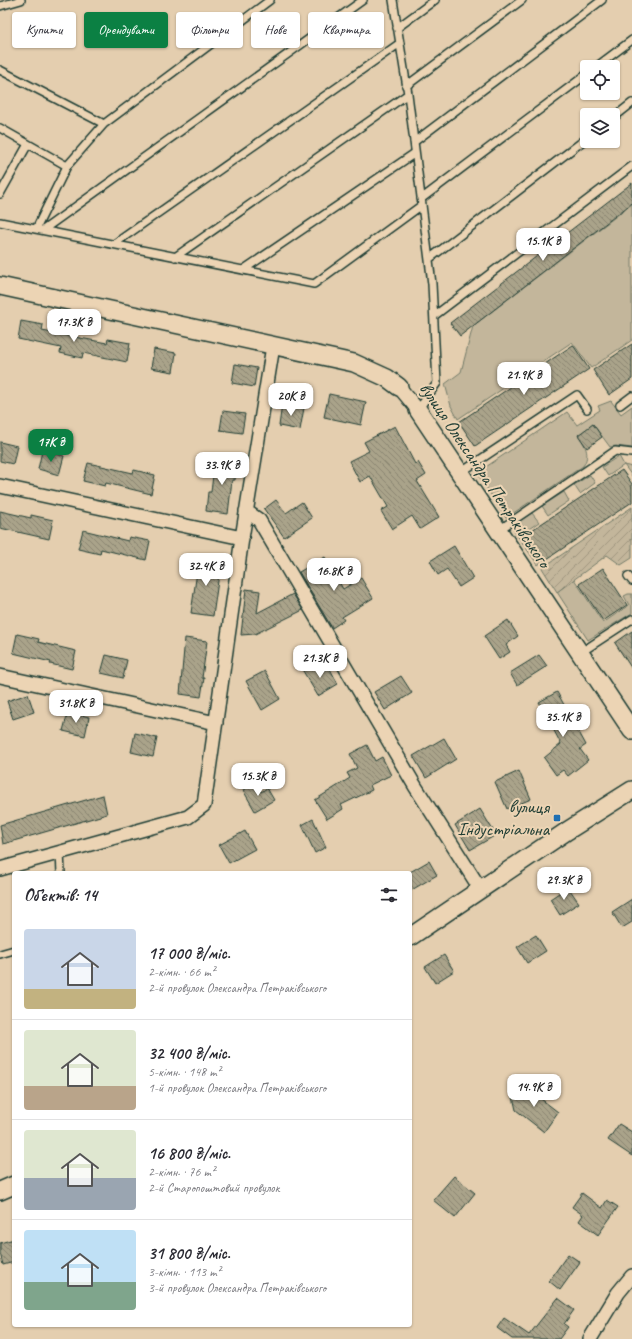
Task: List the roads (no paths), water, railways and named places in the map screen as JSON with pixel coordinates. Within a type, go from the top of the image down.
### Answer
[{"type":"street","name":"вулиця Олександра Петраківського","points":[[0,286],[354,363],[387,378],[399,387],[418,410],[632,731]]},
{"type":"street","points":[[0,869],[188,817],[204,806],[246,511],[273,346]]},
{"type":"street","points":[[0,486],[242,538]]},
{"type":"street","points":[[246,511],[259,520],[415,786],[481,890]]},
{"type":"street","points":[[1,677],[216,723]]},
{"type":"street","points":[[412,936],[568,830],[632,790]]},
{"type":"street","points":[[0,1191],[12,1186]]},
{"type":"street","points":[[590,1339],[618,1293],[632,1276]]},
{"type":"lane","points":[[0,6],[21,0]]},
{"type":"lane","points":[[40,230],[67,166],[104,124],[270,0]]},
{"type":"lane","points":[[40,230],[363,0]]},
{"type":"lane","points":[[393,0],[416,153],[434,316],[437,383],[418,410]]},
{"type":"lane","points":[[397,28],[435,0]]},
{"type":"lane","points":[[406,86],[522,0]]},
{"type":"lane","points":[[414,142],[602,0]]},
{"type":"lane","points":[[605,60],[632,40]]},
{"type":"lane","points":[[114,244],[400,43]]},
{"type":"lane","points":[[0,70],[104,124]]},
{"type":"lane","points":[[0,222],[314,284],[580,79]]},
{"type":"lane","points":[[175,256],[408,94]]},
{"type":"lane","points":[[620,113],[632,104]]},
{"type":"lane","points":[[0,128],[67,166]]},
{"type":"lane","points":[[429,260],[580,143]]},
{"type":"lane","points":[[0,194],[28,144]]},
{"type":"lane","points":[[243,270],[416,153]]},
{"type":"lane","points":[[434,316],[632,166]]},
{"type":"lane","points":[[460,473],[577,395],[587,409]]},
{"type":"lane","points":[[620,404],[632,396]]},
{"type":"lane","points":[[498,531],[615,451],[632,453]]},
{"type":"lane","points":[[580,653],[632,619]]},
{"type":"lane","points":[[60,852],[61,871]]},
{"type":"lane","points":[[0,954],[12,951]]},
{"type":"place","name":"вулиця Індустріальна","points":[[557,818]]}]
